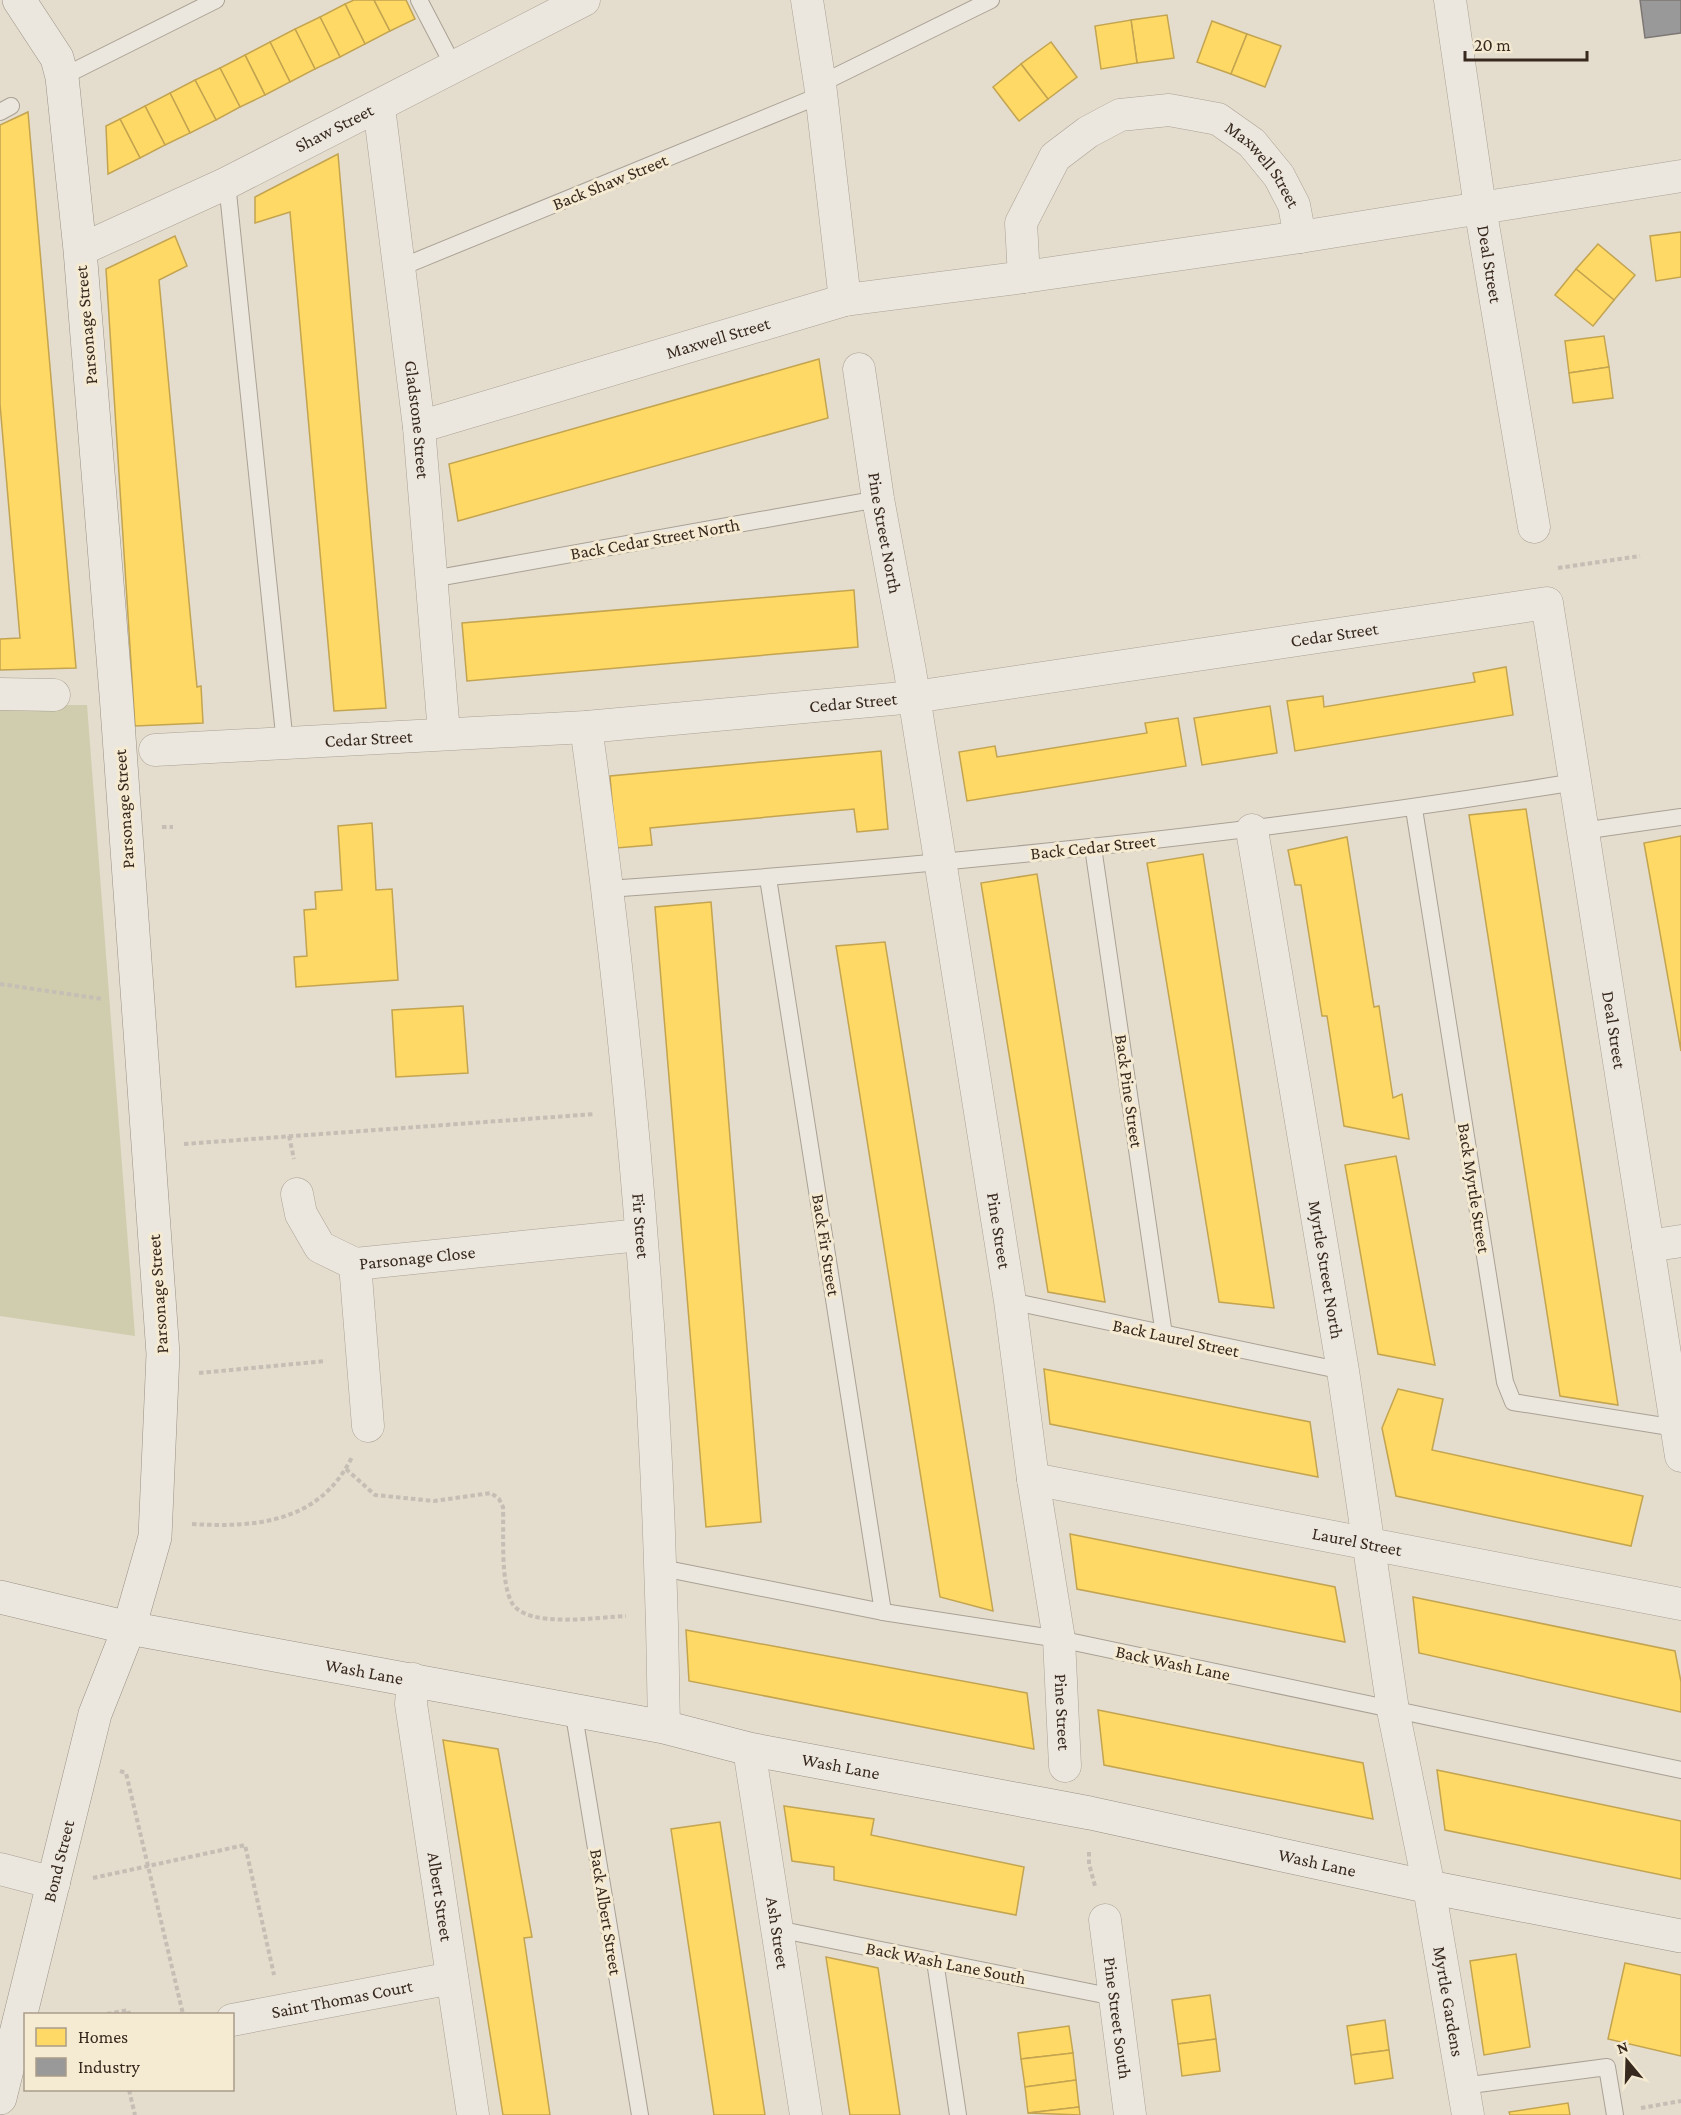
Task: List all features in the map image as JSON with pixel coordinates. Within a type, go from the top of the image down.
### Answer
[{"type":"main road","name":"Parsonage Street","points":[[19,0],[57,58],[62,77],[80,250],[163,1353],[155,1537],[129,1628]]},
{"type":"main road","name":"Wash Lane","points":[[0,1597],[129,1628],[664,1727],[749,1749],[1090,1813],[1428,1887],[1681,1936]]},
{"type":"main road","name":"Bond Street","points":[[0,2098],[86,1760],[95,1714],[129,1628]]},
{"type":"street","name":"Shaw Street","points":[[80,250],[227,183],[584,0]]},
{"type":"street","points":[[807,0],[845,300]]},
{"type":"street","name":"Deal Street","points":[[1450,0],[1480,207],[1534,527]]},
{"type":"street","name":"Gladstone Street","points":[[379,107],[418,427],[444,734]]},
{"type":"street","name":"Maxwell Street","points":[[1024,277],[1021,223],[1055,157],[1088,132],[1120,116],[1168,110],[1218,119],[1252,143],[1279,176],[1293,205],[1300,237]]},
{"type":"street","name":"Maxwell Street","points":[[418,427],[845,300],[1300,237],[1681,176]]},
{"type":"street","name":"Pine Street North","points":[[859,369],[878,499],[914,697]]},
{"type":"street","name":"Deal Street","points":[[1547,603],[1680,1438]]},
{"type":"street","name":"Cedar Street","points":[[155,750],[586,727],[914,697],[1547,603]]},
{"type":"street","points":[[0,694],[54,695]]},
{"type":"street","name":"Pine Street","points":[[914,697],[1010,1301],[1033,1479],[1059,1639],[1065,1766]]},
{"type":"street","name":"Fir Street","points":[[586,727],[608,890],[640,1235],[662,1568],[664,1727]]},
{"type":"street","name":"Myrtle Street North","points":[[1252,830],[1342,1371],[1393,1710]]},
{"type":"street","points":[[297,1194],[301,1214],[320,1247],[355,1264]]},
{"type":"street","name":"Parsonage Close","points":[[368,1426],[355,1264],[640,1235]]},
{"type":"street","points":[[1648,1246],[1681,1240]]},
{"type":"street","name":"Laurel Street","points":[[1033,1479],[1681,1604]]},
{"type":"street","name":"Albert Street","points":[[413,1679],[411,1704],[473,2115]]},
{"type":"street","name":"Myrtle Gardens","points":[[1393,1710],[1428,1887],[1465,2101]]},
{"type":"street","name":"Ash Street","points":[[749,1749],[806,2115]]},
{"type":"street","points":[[0,1869],[56,1877]]},
{"type":"street","name":"Pine Street South","points":[[1105,1920],[1130,2115]]},
{"type":"street","name":"Saint Thomas Court","points":[[234,2020],[282,2008],[452,1978]]},
{"type":"lane","points":[[62,77],[216,0]]},
{"type":"lane","points":[[419,0],[454,67]]},
{"type":"lane","name":"Back Shaw Street","points":[[399,268],[820,90],[991,0]]},
{"type":"lane","points":[[227,183],[285,744]]},
{"type":"lane","name":"Back Cedar Street North","points":[[432,579],[878,499]]},
{"type":"lane","name":"Back Cedar Street","points":[[608,890],[940,864],[1252,830],[1414,809],[1575,782]]},
{"type":"lane","name":"Back Myrtle Street","points":[[1414,809],[1503,1370],[1513,1402],[1680,1438]]},
{"type":"lane","points":[[1582,831],[1681,817]]},
{"type":"lane","name":"Back Pine Street","points":[[1093,847],[1164,1335]]},
{"type":"lane","name":"Back Fir Street","points":[[768,878],[883,1612]]},
{"type":"lane","name":"Back Laurel Street","points":[[1010,1301],[1342,1371]]},
{"type":"lane","name":"Back Wash Lane","points":[[662,1568],[883,1612],[1059,1639],[1681,1770]]},
{"type":"lane","name":"Back Albert Street","points":[[573,1709],[640,2115]]},
{"type":"lane","name":"Back Wash Lane South","points":[[777,1929],[1114,1997]]},
{"type":"lane","points":[[935,1961],[958,2115]]},
{"type":"lane","points":[[1465,2101],[1607,2067],[1614,2113]]},
{"type":"path","points":[[1552,568],[1640,556]]},
{"type":"path","points":[[0,984],[138,1004]]},
{"type":"path","points":[[149,1146],[629,1111]]},
{"type":"path","points":[[162,1374],[212,1373],[362,1358]]},
{"type":"path","points":[[156,1522],[228,1527],[281,1518],[309,1508],[346,1469],[368,1426]]},
{"type":"path","points":[[346,1469],[375,1495],[434,1501],[491,1493],[499,1499],[503,1507],[507,1587],[512,1603],[523,1615],[540,1619],[663,1615]]},
{"type":"path","points":[[86,1760],[126,1773],[183,2013]]},
{"type":"path","points":[[56,1877],[90,1879],[245,1845],[282,2008]]},
{"type":"path","points":[[112,2013],[128,2010],[129,2013]]},
{"type":"path","points":[[129,2091],[135,2115]]},
{"type":"path","points":[[1614,2113],[1681,2101]]},
{"type":"shaded area","points":[[0,705],[87,705],[135,1336],[0,1316]]},
{"type":"building: Homes","points":[[354,0],[374,0],[390,31],[365,44],[345,4]]},
{"type":"building: Homes","points":[[374,0],[406,0],[415,19],[390,31]]},
{"type":"building: Homes","points":[[345,4],[365,44],[340,57],[320,17]]},
{"type":"building: Homes","points":[[1167,15],[1174,58],[1137,63],[1131,20]]},
{"type":"building: Homes","points":[[320,17],[340,57],[315,69],[295,29]]},
{"type":"building: Homes","points":[[1131,20],[1137,63],[1101,69],[1095,26]]},
{"type":"building: Homes","points":[[1212,21],[1247,34],[1231,74],[1197,62]]},
{"type":"building: Homes","points":[[295,29],[315,69],[290,82],[270,42]]},
{"type":"building: Homes","points":[[1247,34],[1281,46],[1265,87],[1231,74]]},
{"type":"building: Homes","points":[[270,42],[290,82],[265,95],[245,55]]},
{"type":"building: Homes","points":[[1051,42],[1077,77],[1048,99],[1021,64]]},
{"type":"building: Homes","points":[[245,55],[265,95],[240,107],[220,68]]},
{"type":"building: Homes","points":[[1021,64],[1048,99],[1019,121],[993,87]]},
{"type":"building: Homes","points":[[220,68],[240,107],[216,120],[195,80]]},
{"type":"building: Homes","points":[[195,80],[216,120],[190,133],[170,93]]},
{"type":"building: Homes","points":[[170,93],[190,133],[165,145],[145,106]]},
{"type":"building: Homes","points":[[145,106],[165,145],[140,158],[120,119]]},
{"type":"building: Homes","points":[[28,112],[76,668],[0,670],[0,639],[20,638],[0,404],[0,125]]},
{"type":"building: Homes","points":[[120,119],[140,158],[108,174],[106,126]]},
{"type":"building: Homes","points":[[338,154],[386,708],[334,711],[290,212],[255,223],[255,197]]},
{"type":"building: Homes","points":[[1681,232],[1681,277],[1656,281],[1650,236]]},
{"type":"building: Homes","points":[[175,236],[187,266],[159,280],[197,687],[201,686],[203,723],[135,726],[106,269]]},
{"type":"building: Homes","points":[[1598,244],[1635,275],[1614,300],[1576,269]]},
{"type":"building: Homes","points":[[1576,269],[1614,300],[1593,326],[1555,295]]},
{"type":"building: Homes","points":[[1604,336],[1609,367],[1569,373],[1565,341]]},
{"type":"building: Homes","points":[[819,359],[828,418],[458,521],[449,464]]},
{"type":"building: Homes","points":[[1609,367],[1613,398],[1573,403],[1569,373]]},
{"type":"building: Homes","points":[[854,590],[858,647],[467,681],[462,623]]},
{"type":"building: Homes","points":[[1506,667],[1513,715],[1295,751],[1287,701],[1323,696],[1324,707],[1475,682],[1473,673]]},
{"type":"building: Homes","points":[[1270,706],[1277,753],[1202,765],[1194,718]]},
{"type":"building: Homes","points":[[1178,718],[1186,766],[967,801],[959,752],[995,746],[997,757],[1147,733],[1145,723]]},
{"type":"building: Homes","points":[[881,751],[888,829],[857,832],[854,809],[650,828],[652,845],[616,848],[610,776]]},
{"type":"building: Homes","points":[[1526,809],[1618,1405],[1560,1396],[1469,815]]},
{"type":"building: Homes","points":[[372,823],[376,890],[392,889],[398,980],[296,987],[294,957],[307,956],[304,910],[316,909],[315,892],[342,890],[338,826]]},
{"type":"building: Homes","points":[[1681,836],[1681,1051],[1644,843]]},
{"type":"building: Homes","points":[[1347,837],[1374,1007],[1379,1006],[1393,1098],[1402,1094],[1409,1139],[1344,1126],[1327,1016],[1322,1016],[1301,885],[1295,885],[1288,850]]},
{"type":"building: Homes","points":[[1203,854],[1274,1308],[1219,1302],[1147,863]]},
{"type":"building: Homes","points":[[1037,874],[1105,1302],[1048,1292],[981,883]]},
{"type":"building: Homes","points":[[711,902],[761,1522],[706,1527],[655,907]]},
{"type":"building: Homes","points":[[885,942],[993,1611],[940,1597],[836,946]]},
{"type":"building: Homes","points":[[463,1006],[468,1073],[396,1077],[392,1010]]},
{"type":"building: Homes","points":[[1396,1156],[1435,1365],[1378,1354],[1345,1165]]},
{"type":"building: Homes","points":[[1044,1369],[1310,1422],[1318,1477],[1050,1424]]},
{"type":"building: Homes","points":[[1398,1389],[1443,1399],[1432,1450],[1643,1496],[1631,1546],[1396,1496],[1382,1428]]},
{"type":"building: Homes","points":[[1070,1534],[1335,1587],[1345,1642],[1077,1589]]},
{"type":"building: Homes","points":[[1413,1597],[1675,1651],[1681,1682],[1681,1712],[1419,1653]]},
{"type":"building: Homes","points":[[686,1630],[1027,1693],[1034,1749],[689,1681]]},
{"type":"building: Homes","points":[[1098,1710],[1363,1763],[1373,1819],[1104,1765]]},
{"type":"building: Homes","points":[[443,1740],[498,1749],[532,1937],[524,1938],[550,2115],[503,2115]]},
{"type":"building: Homes","points":[[1437,1770],[1681,1821],[1681,1879],[1445,1830]]},
{"type":"building: Homes","points":[[784,1806],[874,1819],[871,1835],[1024,1867],[1016,1915],[834,1880],[834,1867],[792,1861]]},
{"type":"building: Homes","points":[[720,1822],[765,2115],[714,2115],[671,1829]]},
{"type":"building: Homes","points":[[1516,1954],[1530,2047],[1484,2055],[1470,1961]]},
{"type":"building: Homes","points":[[826,1957],[878,1968],[900,2115],[850,2115]]},
{"type":"building: Homes","points":[[1625,1963],[1681,1975],[1681,2056],[1608,2039]]},
{"type":"building: Homes","points":[[1210,1995],[1216,2039],[1178,2044],[1172,2000]]},
{"type":"building: Homes","points":[[1385,2020],[1389,2050],[1351,2055],[1347,2026]]},
{"type":"building: Homes","points":[[1069,2026],[1073,2053],[1021,2059],[1018,2033]]},
{"type":"building: Homes","points":[[1216,2039],[1220,2071],[1182,2076],[1178,2044]]},
{"type":"building: Homes","points":[[1389,2050],[1393,2078],[1355,2084],[1351,2055]]},
{"type":"building: Homes","points":[[1073,2053],[1076,2080],[1025,2087],[1021,2059]]},
{"type":"building: Homes","points":[[1076,2080],[1079,2107],[1028,2113],[1025,2087]]},
{"type":"building: Homes","points":[[1568,2103],[1570,2115],[1510,2115],[1509,2112]]},
{"type":"building: Homes","points":[[1079,2107],[1080,2115],[1028,2113]]},
{"type":"building: Industry","points":[[1640,0],[1681,0],[1681,33],[1645,38]]}]
